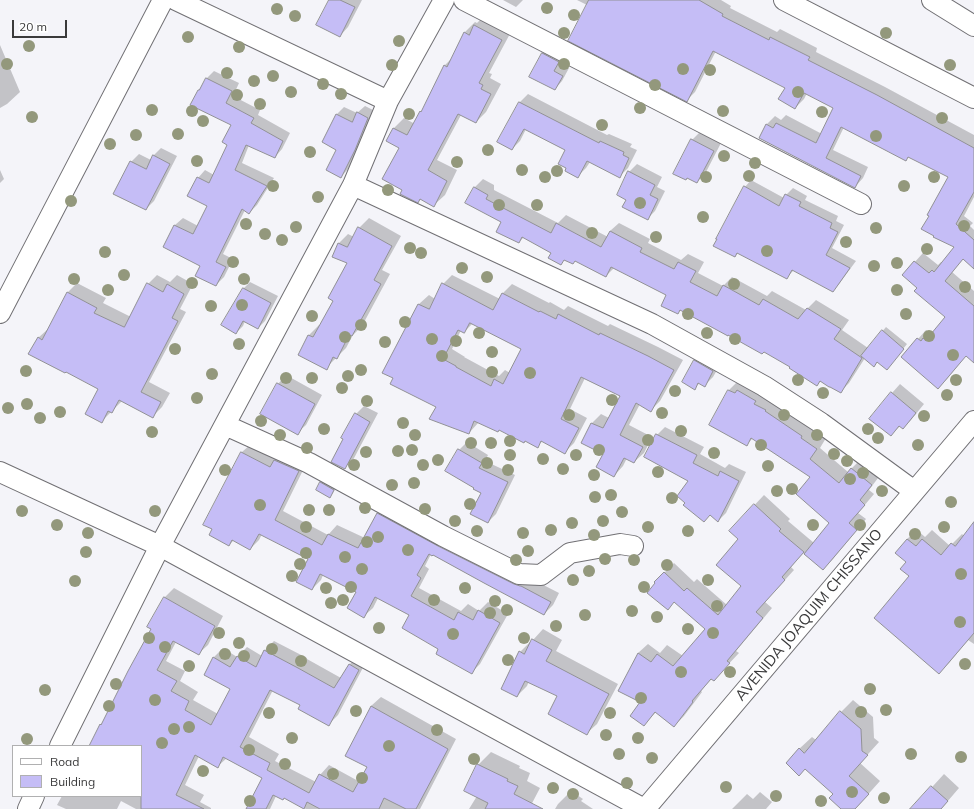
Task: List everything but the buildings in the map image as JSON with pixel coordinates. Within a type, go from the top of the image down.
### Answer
[{"type":"street","points":[[0,314],[163,0]]},
{"type":"street","points":[[176,0],[388,101]]},
{"type":"street","points":[[60,745],[160,546],[353,185],[388,101],[444,0]]},
{"type":"street","points":[[464,0],[861,204]]},
{"type":"street","points":[[784,0],[974,98]]},
{"type":"street","points":[[932,0],[974,26]]},
{"type":"street","points":[[353,185],[652,324],[764,386],[821,423],[914,491]]},
{"type":"street","name":"AVENIDA JOAQUIM CHISSANO","points":[[644,809],[974,421]]},
{"type":"street","points":[[225,425],[309,463],[443,536],[519,574],[541,575],[570,553],[620,544],[633,546]]},
{"type":"street","points":[[0,472],[160,546],[644,809]]},
{"type":"street","points":[[28,809],[34,797]]}]
